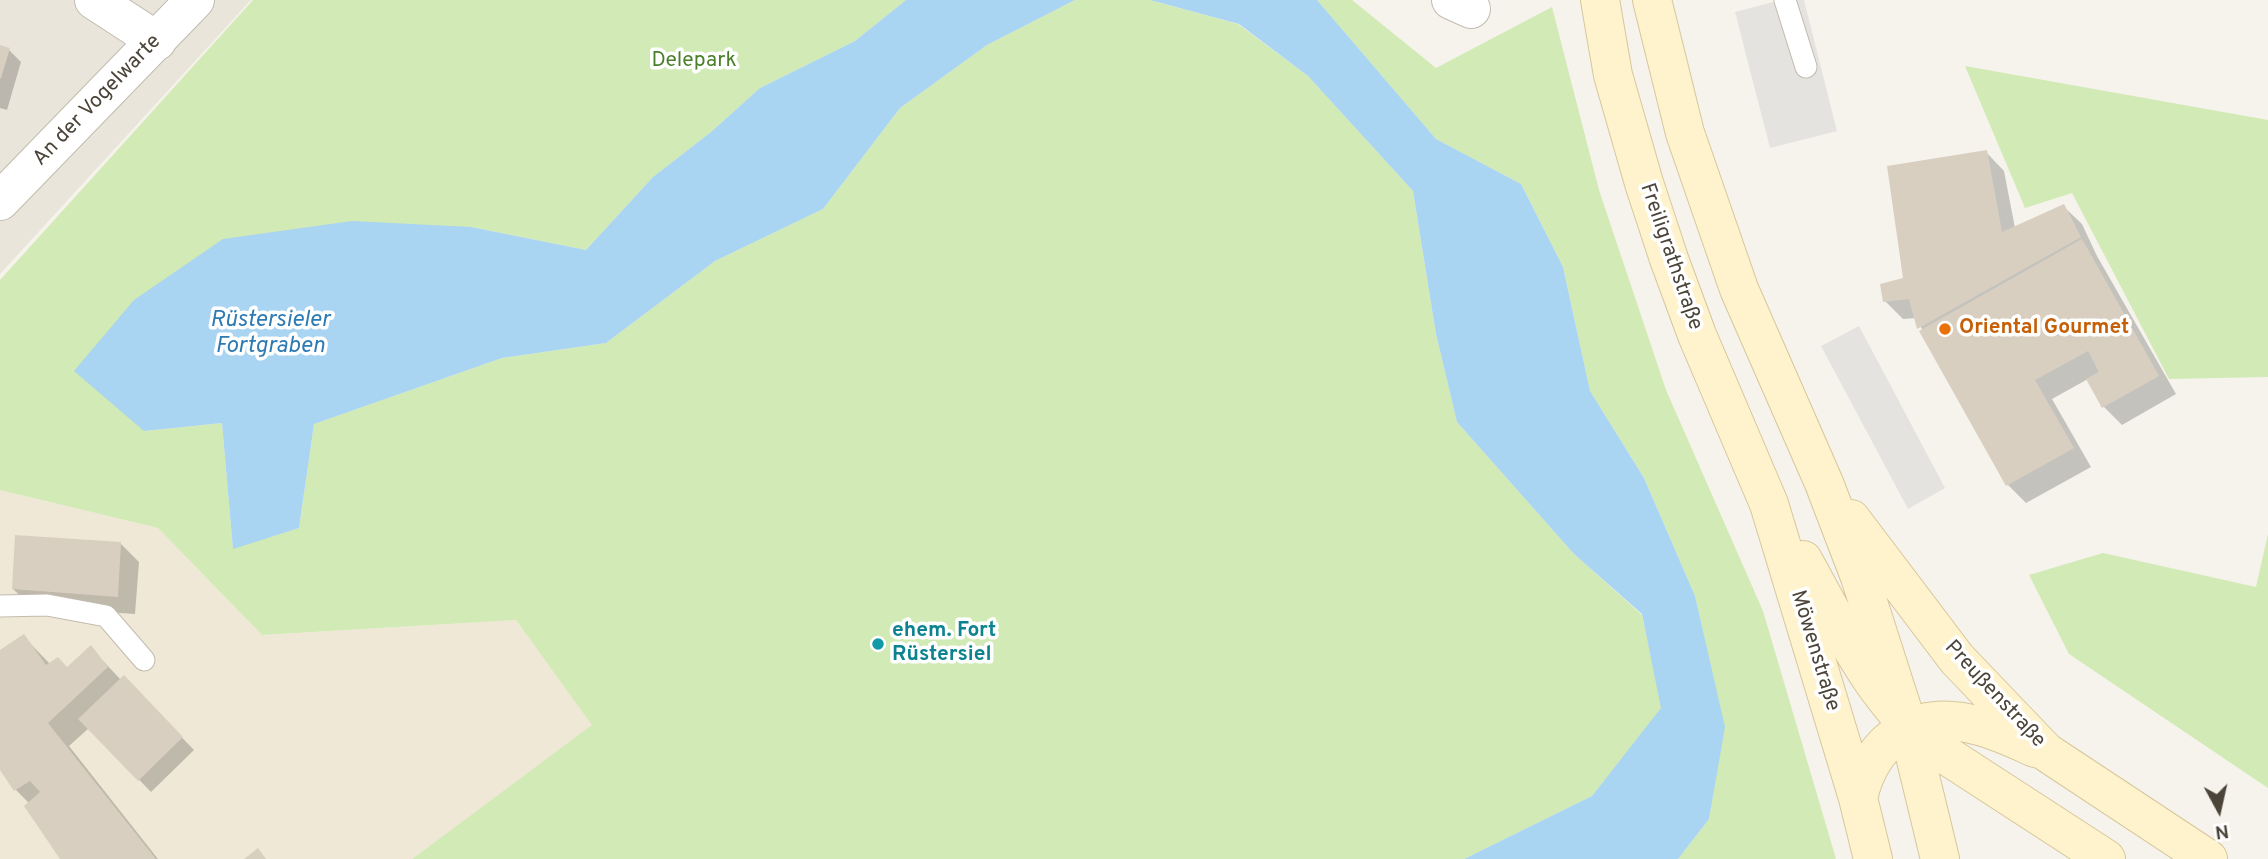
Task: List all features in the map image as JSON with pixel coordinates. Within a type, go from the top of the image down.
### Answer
[{"type":"main road","name":"Freiligrathstraße","points":[[1600,0],[1613,75],[1669,259],[1769,504]]},
{"type":"main road","points":[[1652,0],[1685,133],[1739,289],[1824,483],[1860,577],[1908,727],[1940,859]]},
{"type":"main road","name":"Preußenstraße","points":[[1824,483],[1957,659],[2046,752],[2208,859]]},
{"type":"main road","points":[[1769,504],[1863,667],[1908,727],[1932,746],[2106,859]]},
{"type":"main road","name":"Möwenstraße","points":[[1769,504],[1858,798],[1872,859]]},
{"type":"main road","points":[[1858,798],[1871,762],[1882,747],[1908,727],[1947,722],[1963,723],[1979,726],[2046,752]]},
{"type":"street","points":[[94,0],[157,41]]},
{"type":"street","name":"An der Vogelwarte","points":[[0,201],[195,0]]},
{"type":"lane","points":[[1784,0],[1806,67]]},
{"type":"lane","points":[[0,606],[47,605],[106,616],[144,660]]},
{"type":"shaded area","points":[[0,0],[251,0],[0,274]]},
{"type":"shaded area","points":[[1781,0],[1804,0],[1837,131],[1770,148],[1735,12]]},
{"type":"shaded area","points":[[1859,326],[1945,488],[1908,509],[1821,346]]},
{"type":"shaded area","points":[[0,490],[158,528],[262,635],[516,620],[593,725],[412,859],[0,859]]},
{"type":"green space","name":"Delepark","points":[[253,0],[906,0],[855,41],[760,88],[711,132],[653,177],[586,250],[471,227],[144,431],[222,423],[233,548],[299,528],[314,424],[502,358],[606,343],[715,261],[823,209],[900,108],[987,45],[1075,0],[1150,0],[1238,24],[1308,76],[1413,191],[1436,334],[1457,422],[1574,554],[1642,615],[1662,708],[1592,796],[1464,859],[412,859],[592,725],[516,620],[262,635],[158,528],[0,490],[0,280]]},
{"type":"green space","points":[[1317,0],[1352,0],[1436,68],[1552,7],[1599,190],[1666,390],[1763,611],[1836,859],[1678,859],[1709,819],[1724,727],[1695,596],[1644,478],[1590,391],[1563,267],[1521,184],[1436,139]]},
{"type":"green space","points":[[1965,66],[2268,120],[2268,377],[2169,379],[2072,193],[2025,208]]},
{"type":"green space","points":[[2268,534],[2268,788],[2069,654],[2029,575],[2103,553],[2256,587]]},
{"type":"water","name":"Rüstersieler Fortgraben","points":[[906,0],[1075,0],[987,45],[900,108],[823,209],[715,261],[606,343],[502,358],[314,424],[299,528],[233,549],[222,423],[144,431],[74,371],[134,300],[223,239],[352,221],[471,227],[586,250],[653,177],[711,132],[760,88],[855,41]]},
{"type":"water","points":[[1150,0],[1317,0],[1436,139],[1521,184],[1563,267],[1590,391],[1644,478],[1695,596],[1725,727],[1709,819],[1678,859],[1464,859],[1592,796],[1661,708],[1642,614],[1574,554],[1457,422],[1436,334],[1413,191],[1308,76],[1239,24]]},
{"type":"building","points":[[0,45],[10,48],[1,78],[0,78]]},
{"type":"building","points":[[1987,150],[2002,232],[2064,204],[2081,237],[1917,329],[1909,299],[1883,302],[1880,284],[1903,278],[1887,166]]},
{"type":"building","points":[[2082,239],[2159,376],[2102,408],[2086,379],[2099,372],[2088,351],[2035,380],[2074,448],[2006,486],[1919,331]]},
{"type":"building","points":[[15,535],[121,542],[118,597],[12,589]]},
{"type":"building","points":[[24,634],[46,665],[58,657],[67,667],[91,645],[108,667],[48,723],[156,859],[60,859],[24,806],[40,792],[30,781],[14,791],[0,770],[0,650]]},
{"type":"building","points":[[124,675],[183,737],[138,781],[78,719]]},
{"type":"building","points":[[258,848],[266,859],[244,859]]},
{"type":"place","name":"Oriental Gourmet","points":[[1945,329]]},
{"type":"place","name":"ehem. Fort Rüstersiel","points":[[878,644]]}]
